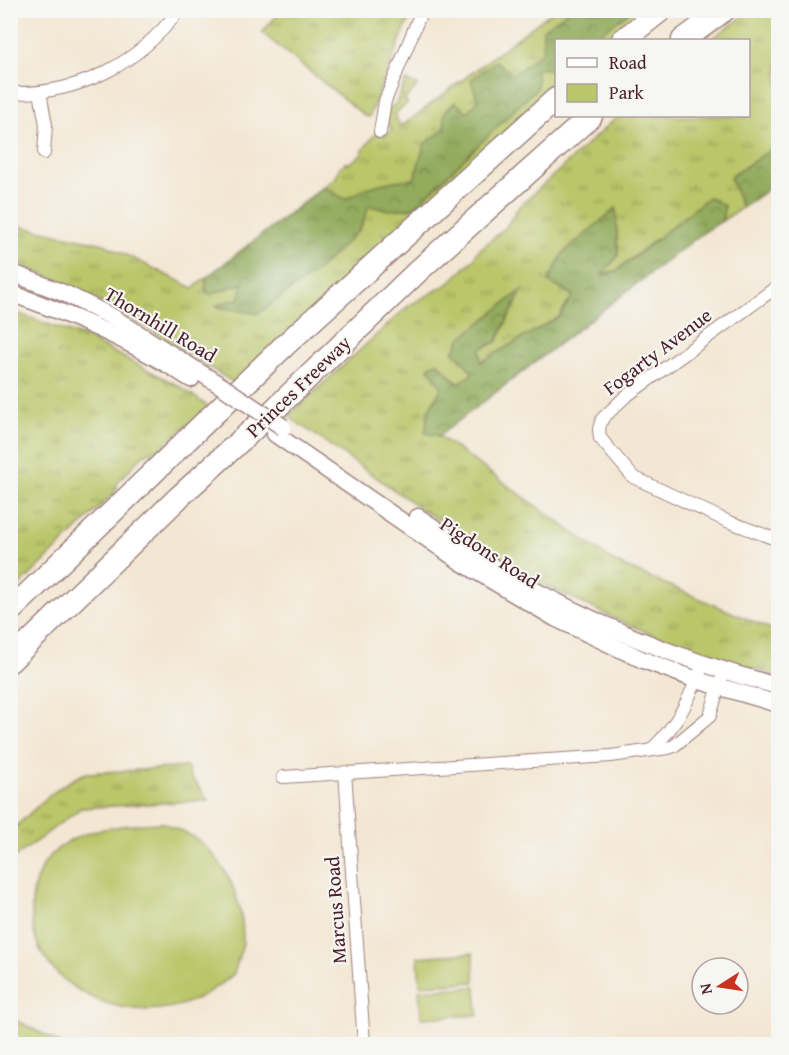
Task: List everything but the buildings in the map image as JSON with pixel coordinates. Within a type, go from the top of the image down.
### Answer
[{"type":"highway","points":[[624,39],[661,10]]},
{"type":"highway","points":[[684,39],[724,10]]},
{"type":"highway","name":"Princes Freeway","points":[[10,611],[285,345],[555,100]]},
{"type":"highway","name":"Princes Freeway","points":[[10,661],[418,271],[590,117]]},
{"type":"street","points":[[10,93],[40,92],[85,82],[141,51],[164,30],[179,10]]},
{"type":"street","points":[[380,132],[386,101],[422,10]]},
{"type":"street","points":[[40,92],[46,124],[44,153]]},
{"type":"street","name":"Thornhill Road","points":[[10,272],[72,297],[114,318],[279,431]]},
{"type":"street","name":"Fogarty Avenue","points":[[778,286],[626,397],[602,419],[599,429],[600,438],[633,477],[727,521],[778,540]]},
{"type":"street","name":"Thornhill Road","points":[[10,293],[77,318],[219,391]]},
{"type":"street","name":"Pigdons Road","points":[[279,431],[461,562],[538,608],[633,655],[700,672],[723,670],[778,686]]},
{"type":"street","points":[[283,777],[611,756],[672,747],[706,721],[713,710],[723,670]]},
{"type":"street","points":[[652,750],[686,707],[700,672]]},
{"type":"street","name":"Pigdons Road","points":[[700,672],[719,687],[778,704]]},
{"type":"street","name":"Marcus Road","points":[[345,772],[364,1044]]},
{"type":"green space","points":[[281,10],[412,11],[369,117],[262,33]]},
{"type":"green space","points":[[553,11],[642,11],[605,39],[555,39],[555,84],[523,117],[234,383],[139,322],[55,279],[11,262],[10,224],[104,244],[193,288],[336,177],[340,167],[362,154],[375,134],[385,135],[392,130],[387,123],[386,111],[396,103],[406,81],[418,85],[405,100],[408,103],[396,113],[397,121],[402,126]]},
{"type":"green space","points":[[569,11],[630,11],[591,39],[555,39],[555,68],[537,69],[537,88],[414,208],[389,210],[369,206],[360,229],[317,271],[258,314],[215,306],[240,298],[243,283],[210,295],[205,290],[207,277],[324,187],[345,199],[378,184],[414,179],[425,143],[445,129],[444,113],[455,102],[467,112],[478,101],[471,80],[496,61],[513,75],[543,51],[543,29]]},
{"type":"green space","points":[[751,11],[778,11],[778,145],[730,177],[742,208],[722,221],[724,206],[709,197],[617,270],[601,275],[618,256],[615,209],[573,295],[559,317],[481,363],[480,349],[497,342],[522,290],[461,339],[454,351],[473,373],[458,384],[438,363],[429,367],[442,387],[429,409],[426,432],[439,436],[616,563],[778,632],[778,676],[685,648],[546,586],[423,510],[288,416],[408,306],[448,284],[474,259],[477,252],[506,227],[518,208],[617,117],[750,117],[750,39],[711,39]]},
{"type":"green space","points":[[778,145],[778,182],[742,208],[730,177]]},
{"type":"green space","points":[[709,197],[724,206],[722,221],[704,232],[439,436],[425,433],[429,409],[442,388],[428,367],[438,363],[458,384],[473,373],[454,351],[461,338],[523,289],[496,342],[480,349],[481,362],[559,317],[573,295],[548,282],[563,253],[616,208],[618,256],[602,275],[618,270]]},
{"type":"green space","points":[[11,311],[86,338],[179,386],[209,407],[159,449],[143,455],[118,482],[116,491],[11,594]]},
{"type":"green space","points":[[187,767],[190,776],[209,800],[81,808],[11,860],[11,831],[46,799],[75,778],[86,773]]},
{"type":"green space","points":[[164,823],[192,836],[210,851],[219,861],[232,885],[240,911],[243,941],[235,971],[224,982],[193,1001],[170,1008],[146,1010],[100,1001],[78,990],[60,976],[41,952],[35,938],[32,917],[32,902],[37,878],[47,860],[61,846],[78,837],[120,826]]},
{"type":"green space","points":[[473,953],[475,982],[420,985],[418,957]]},
{"type":"green space","points":[[476,987],[478,1015],[421,1018],[419,990]]},
{"type":"green space","points":[[10,1017],[62,1044],[11,1044]]}]
